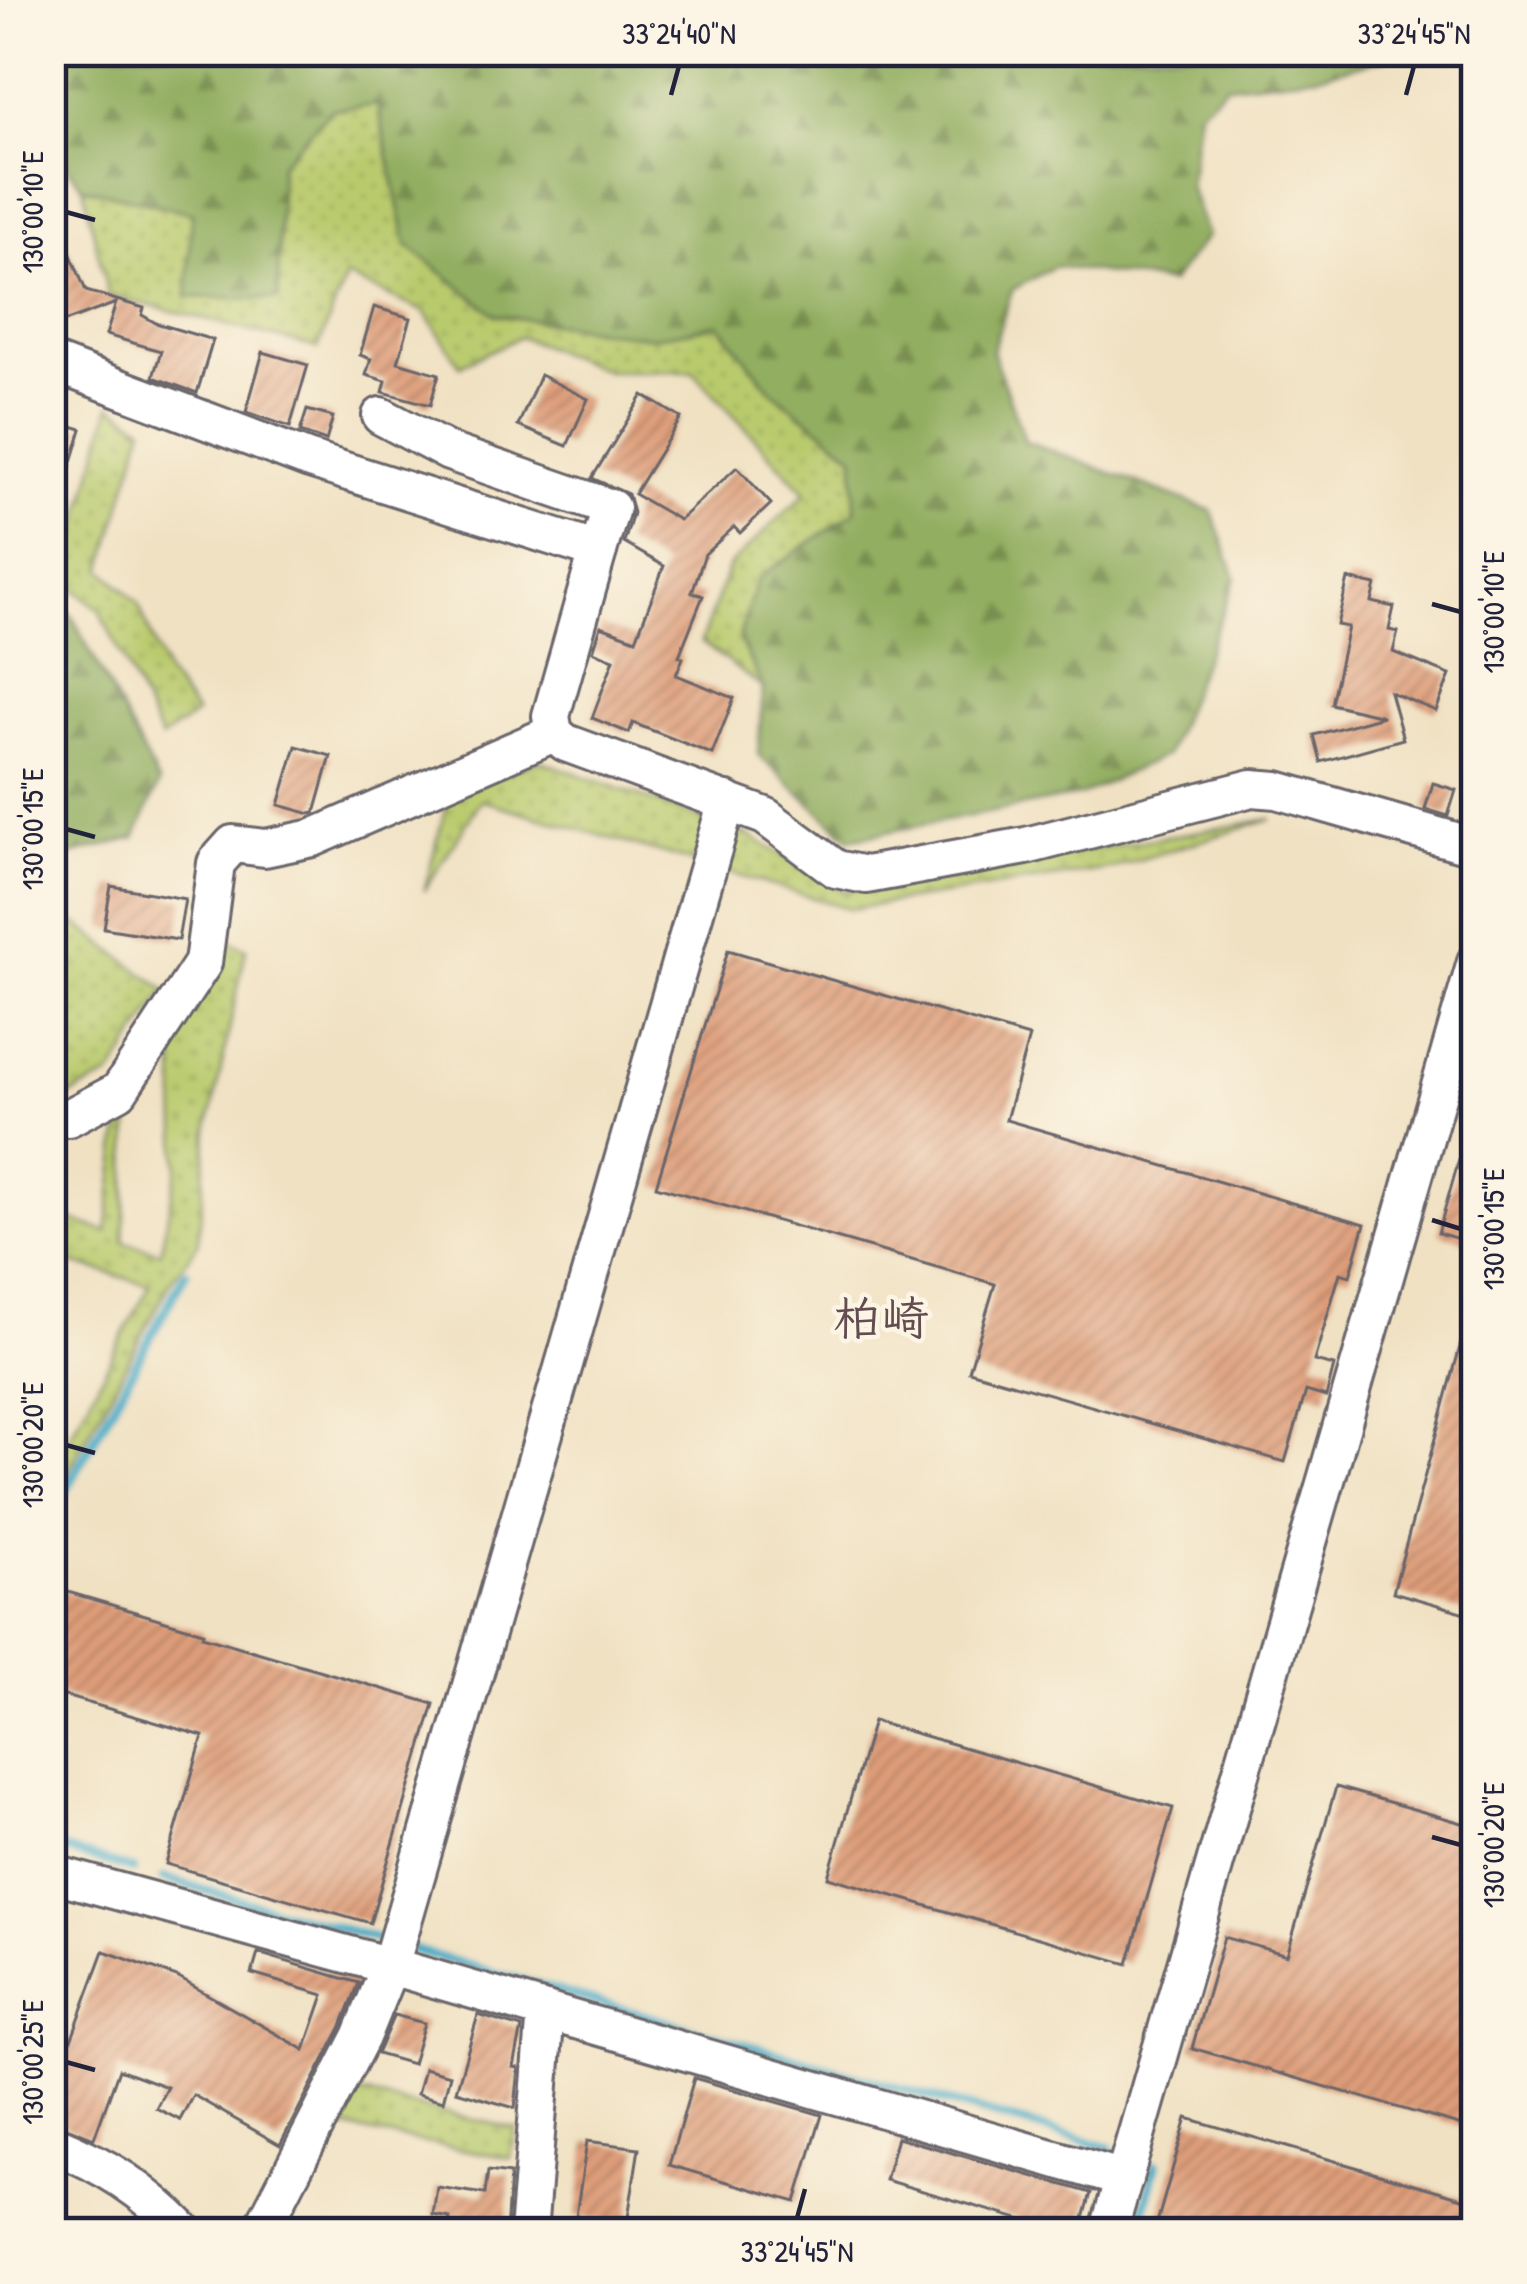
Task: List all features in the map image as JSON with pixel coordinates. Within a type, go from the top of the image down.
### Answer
[{"type":"street","points":[[51,362],[310,460],[598,551]]},
{"type":"street","points":[[381,416],[449,452],[611,508],[551,716],[554,733],[566,743],[765,817],[836,869],[866,875],[1026,846],[1252,788],[1277,790],[1476,847]]},
{"type":"street","points":[[51,1117],[68,1118],[119,1091],[203,963],[216,863],[233,844],[265,848],[314,838],[554,733]]},
{"type":"street","points":[[260,2233],[361,2037],[390,1966],[728,801]]},
{"type":"street","points":[[1108,2233],[1476,962]]},
{"type":"street","points":[[51,1873],[1124,2179]]},
{"type":"street","points":[[528,2233],[546,2011]]},
{"type":"street","points":[[51,2143],[97,2162],[142,2190],[186,2233]]},
{"type":"green space","points":[[51,51],[1414,51],[1318,75],[1227,85],[1199,110],[1189,186],[1207,236],[1170,283],[1055,266],[1012,290],[992,351],[1025,441],[1212,511],[1236,578],[1166,755],[1081,795],[850,839],[758,755],[763,688],[739,638],[758,578],[855,512],[854,455],[772,391],[719,324],[652,337],[496,315],[407,245],[378,105],[331,109],[280,164],[278,299],[187,297],[192,213],[83,187],[51,146]]},
{"type":"green space","points":[[378,105],[407,245],[652,337],[719,324],[772,391],[855,455],[855,512],[758,579],[739,638],[763,688],[701,642],[729,566],[806,493],[693,371],[607,371],[520,337],[460,365],[425,312],[346,277],[318,348],[108,295],[83,187],[193,213],[278,298],[280,164],[331,109]]},
{"type":"green space","points":[[111,405],[144,427],[103,569],[138,603],[166,674],[196,714],[161,739],[99,609],[64,580]]},
{"type":"green space","points":[[51,598],[72,616],[159,784],[135,838],[51,860]]},
{"type":"green space","points":[[539,760],[750,836],[844,891],[1272,819],[1109,869],[851,909],[481,800],[424,891],[449,794]]},
{"type":"green space","points":[[51,905],[166,990],[111,1076],[56,1102],[51,1101]]},
{"type":"green space","points":[[223,938],[246,949],[208,1131],[198,1244],[171,1281],[51,1504],[51,1471],[150,1285],[51,1252],[51,1213],[107,1232],[121,1120],[130,1100],[124,1242],[160,1252],[178,1166],[174,1036]]},
{"type":"green space","points":[[348,2091],[516,2129],[511,2158],[331,2126]]},
{"type":"building","points":[[51,207],[86,291],[144,308],[142,315],[156,323],[213,340],[197,393],[153,377],[161,351],[106,335],[116,303],[51,327]]},
{"type":"building","points":[[374,307],[411,318],[398,362],[439,374],[430,405],[383,392],[386,381],[366,375],[371,359],[360,355]]},
{"type":"building","points":[[263,352],[308,365],[290,427],[246,412]]},
{"type":"building","points":[[540,375],[588,399],[567,446],[518,426]]},
{"type":"building","points":[[643,395],[681,418],[634,494],[679,520],[737,467],[771,504],[740,533],[734,527],[705,554],[692,592],[703,596],[676,675],[734,698],[712,754],[633,723],[629,733],[592,718],[614,659],[593,651],[601,626],[636,639],[664,566],[624,543],[633,513],[628,494],[592,478]]},
{"type":"building","points":[[307,410],[333,417],[326,441],[300,432]]},
{"type":"building","points":[[51,420],[82,429],[57,511],[51,510]]},
{"type":"building","points":[[1348,579],[1376,585],[1372,602],[1394,607],[1389,630],[1398,632],[1393,652],[1450,675],[1436,711],[1390,692],[1403,739],[1321,762],[1314,735],[1383,716],[1331,704],[1348,627],[1337,625]]},
{"type":"building","points":[[296,746],[331,756],[315,813],[279,805]]},
{"type":"building","points":[[1433,783],[1456,790],[1448,816],[1425,809]]},
{"type":"building","points":[[111,886],[185,899],[178,940],[104,928]]},
{"type":"building","points":[[728,950],[1029,1037],[1006,1120],[1365,1224],[1350,1276],[1340,1273],[1314,1361],[1334,1366],[1326,1397],[1306,1391],[1285,1462],[969,1371],[995,1284],[656,1186]]},
{"type":"building","points":[[1469,1124],[1476,1125],[1476,1244],[1438,1233]]},
{"type":"building","points":[[1469,1314],[1476,1315],[1476,1616],[1393,1592]]},
{"type":"building","points":[[51,1587],[434,1704],[370,1923],[166,1864],[203,1736],[51,1692]]},
{"type":"building","points":[[873,1721],[1173,1808],[1128,1964],[828,1877]]},
{"type":"building","points":[[1336,1787],[1476,1827],[1476,2130],[1192,2048],[1224,1937],[1287,1955]]},
{"type":"building","points":[[104,1951],[177,1977],[305,2050],[324,1995],[252,1974],[258,1953],[359,1983],[280,2145],[193,2095],[180,2120],[156,2108],[167,2087],[119,2069],[94,2138],[51,2121],[51,2094]]},
{"type":"building","points":[[394,2015],[424,2023],[412,2064],[377,2054]]},
{"type":"building","points":[[478,2015],[522,2028],[514,2067],[519,2068],[515,2108],[456,2091]]},
{"type":"building","points":[[424,2068],[450,2075],[443,2101],[417,2094]]},
{"type":"building","points":[[694,2078],[822,2115],[796,2202],[669,2165]]},
{"type":"building","points":[[1187,2118],[1476,2202],[1476,2233],[1154,2233]]},
{"type":"building","points":[[897,2137],[1091,2193],[1080,2233],[885,2180]]},
{"type":"building","points":[[587,2141],[639,2148],[627,2224],[576,2216]]},
{"type":"building","points":[[488,2171],[510,2174],[506,2233],[448,2233],[450,2218],[433,2215],[437,2187],[485,2194]]},
{"type":"waterway","points":[[51,1518],[186,1272]]},
{"type":"waterway","points":[[51,1846],[133,1870]]},
{"type":"waterway","points":[[163,1878],[381,1940]]},
{"type":"waterway","points":[[410,1949],[1110,2148]]},
{"type":"waterway","points":[[1141,2225],[1156,2164]]},
{"type":"district","name":"柏崎","points":[[881,1317]]}]
